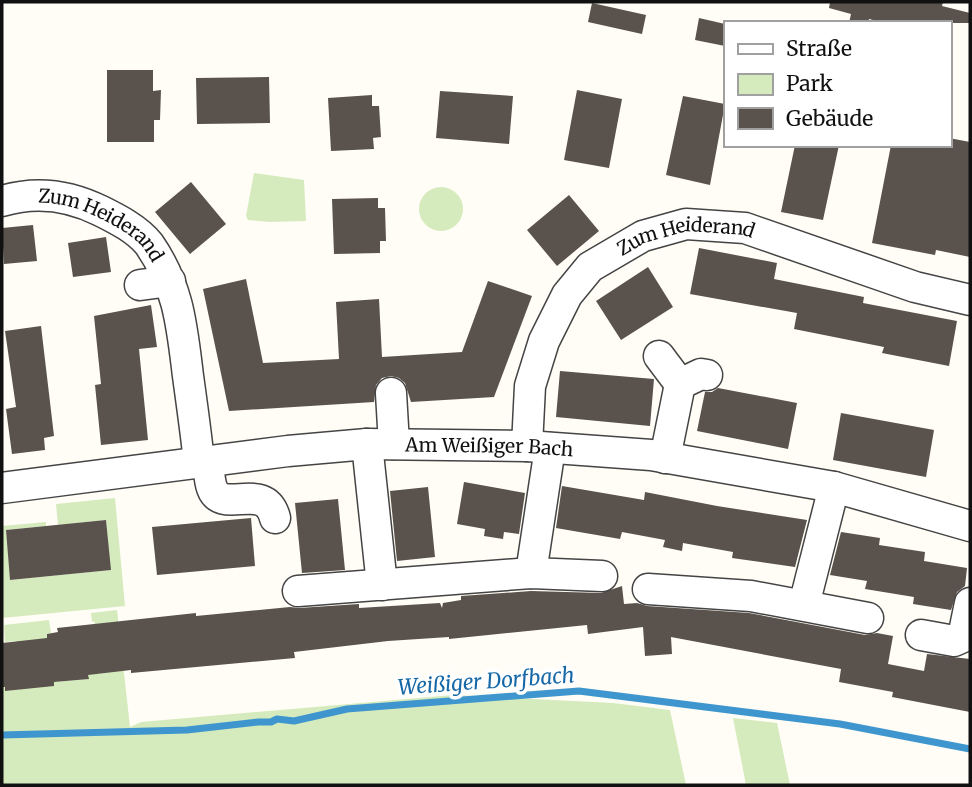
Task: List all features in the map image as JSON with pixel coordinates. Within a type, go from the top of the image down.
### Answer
[{"type":"street","name":"Zum Heiderand","points":[[2,201],[41,195],[59,196],[86,203],[124,223],[148,242],[170,281],[179,306],[203,461],[211,484],[216,494],[225,500],[260,499],[270,506],[275,517]]},
{"type":"street","name":"Zum Heiderand","points":[[531,573],[538,447],[530,386],[544,341],[567,295],[590,267],[643,236],[685,224],[746,228],[915,287],[970,300]]},
{"type":"street","points":[[140,285],[170,281]]},
{"type":"street","points":[[659,356],[693,379],[665,458]]},
{"type":"street","points":[[382,585],[381,444],[391,393]]},
{"type":"street","name":"Am Weißiger Bach","points":[[2,488],[203,461],[381,444],[538,447],[665,458],[834,487],[970,526]]},
{"type":"street","points":[[804,605],[834,487]]},
{"type":"street","points":[[298,591],[531,573],[602,576]]},
{"type":"street","points":[[648,589],[751,596],[868,618]]},
{"type":"street","points":[[920,635],[954,641],[963,637],[970,603]]},
{"type":"green space","points":[[254,173],[304,180],[306,221],[248,220],[246,216]]},
{"type":"green space","points":[[441,187],[456,194],[463,209],[456,224],[441,231],[426,224],[419,209],[426,194]]},
{"type":"green space","points":[[115,498],[125,606],[2,618],[2,526],[46,522],[46,526],[6,530],[11,580],[110,570],[106,520],[58,525],[56,504]]},
{"type":"green space","points":[[117,610],[130,727],[141,722],[453,695],[613,703],[670,710],[686,785],[2,785],[2,687],[5,687],[6,691],[19,689],[16,641],[5,642],[4,625],[49,620],[51,633],[47,634],[47,638],[54,686],[54,682],[88,679],[87,671],[98,674],[111,672],[106,624],[95,625],[91,613]]},
{"type":"green space","points":[[733,718],[777,723],[790,785],[746,785]]},
{"type":"building","points":[[830,2],[943,2],[942,6],[970,13],[970,23],[869,19],[849,21],[851,14],[829,8]]},
{"type":"building","points":[[592,3],[646,15],[642,34],[588,22]]},
{"type":"building","points":[[699,18],[724,24],[724,46],[695,40]]},
{"type":"building","points":[[107,70],[153,70],[153,91],[161,90],[160,120],[154,120],[154,142],[107,142]]},
{"type":"building","points":[[269,77],[270,123],[197,124],[196,78]]},
{"type":"building","points":[[577,90],[622,99],[609,168],[564,160]]},
{"type":"building","points":[[440,91],[513,96],[509,144],[436,138]]},
{"type":"building","points":[[372,95],[372,106],[379,106],[381,137],[373,138],[374,149],[331,151],[328,98]]},
{"type":"building","points":[[683,96],[724,104],[710,185],[666,175]]},
{"type":"building","points":[[951,138],[970,142],[970,257],[936,250],[935,255],[872,243],[891,147],[951,147]]},
{"type":"building","points":[[795,147],[839,147],[823,220],[781,212]]},
{"type":"building","points":[[191,182],[226,224],[190,254],[155,212]]},
{"type":"building","points":[[569,195],[599,231],[557,266],[527,230]]},
{"type":"building","points":[[378,198],[378,208],[385,208],[386,241],[380,241],[380,253],[334,254],[332,199]]},
{"type":"building","points":[[33,225],[37,261],[4,264],[2,228]]},
{"type":"building","points":[[106,237],[111,272],[73,277],[68,243]]},
{"type":"building","points":[[699,248],[777,263],[774,279],[864,297],[863,303],[957,321],[949,366],[882,353],[884,347],[794,329],[797,313],[690,294]]},
{"type":"building","points":[[648,267],[673,307],[621,340],[596,301]]},
{"type":"building","points":[[246,279],[263,363],[339,359],[336,302],[379,299],[382,357],[462,352],[488,281],[532,296],[494,397],[411,402],[405,383],[391,376],[382,378],[376,385],[374,402],[229,411],[203,289]]},
{"type":"building","points":[[151,305],[157,347],[139,349],[148,440],[101,445],[95,385],[101,384],[94,316]]},
{"type":"building","points":[[41,326],[54,436],[44,438],[45,450],[12,454],[6,409],[16,407],[5,331]]},
{"type":"building","points":[[560,371],[654,379],[650,426],[556,417]]},
{"type":"building","points":[[718,388],[797,403],[788,449],[697,431],[705,392]]},
{"type":"building","points":[[841,413],[934,430],[926,477],[833,460]]},
{"type":"building","points":[[464,482],[525,493],[519,534],[504,532],[503,539],[484,536],[485,529],[457,524]]},
{"type":"building","points":[[562,486],[644,500],[645,492],[807,520],[795,567],[732,558],[733,552],[683,543],[682,551],[663,547],[665,540],[622,532],[620,539],[556,528]]},
{"type":"building","points":[[428,487],[435,557],[397,561],[390,491]]},
{"type":"building","points":[[338,499],[345,570],[302,573],[295,503]]},
{"type":"building","points":[[251,518],[255,566],[157,575],[152,527]]},
{"type":"building","points":[[106,520],[111,570],[10,580],[6,530]]},
{"type":"building","points":[[841,532],[880,538],[879,545],[925,552],[924,561],[967,568],[965,586],[957,592],[951,610],[913,604],[914,597],[865,589],[867,581],[830,575]]},
{"type":"building","points":[[622,586],[624,604],[749,613],[865,635],[877,633],[893,636],[888,664],[924,671],[927,654],[970,659],[970,712],[892,697],[893,692],[839,682],[841,669],[671,637],[672,654],[645,656],[643,627],[588,634],[587,625],[449,639],[388,641],[294,652],[295,658],[131,673],[131,670],[88,675],[89,679],[54,682],[54,686],[5,691],[5,687],[2,687],[2,643],[47,638],[47,634],[58,632],[57,628],[196,613],[196,616],[290,607],[359,604],[359,608],[440,603],[442,608],[443,603],[461,600],[461,596],[531,591],[601,593]]},
{"type":"waterway","name":"Weißiger Dorfbach","points":[[2,735],[187,730],[271,722],[277,719],[294,721],[347,709],[579,691],[840,724],[970,749]]}]
